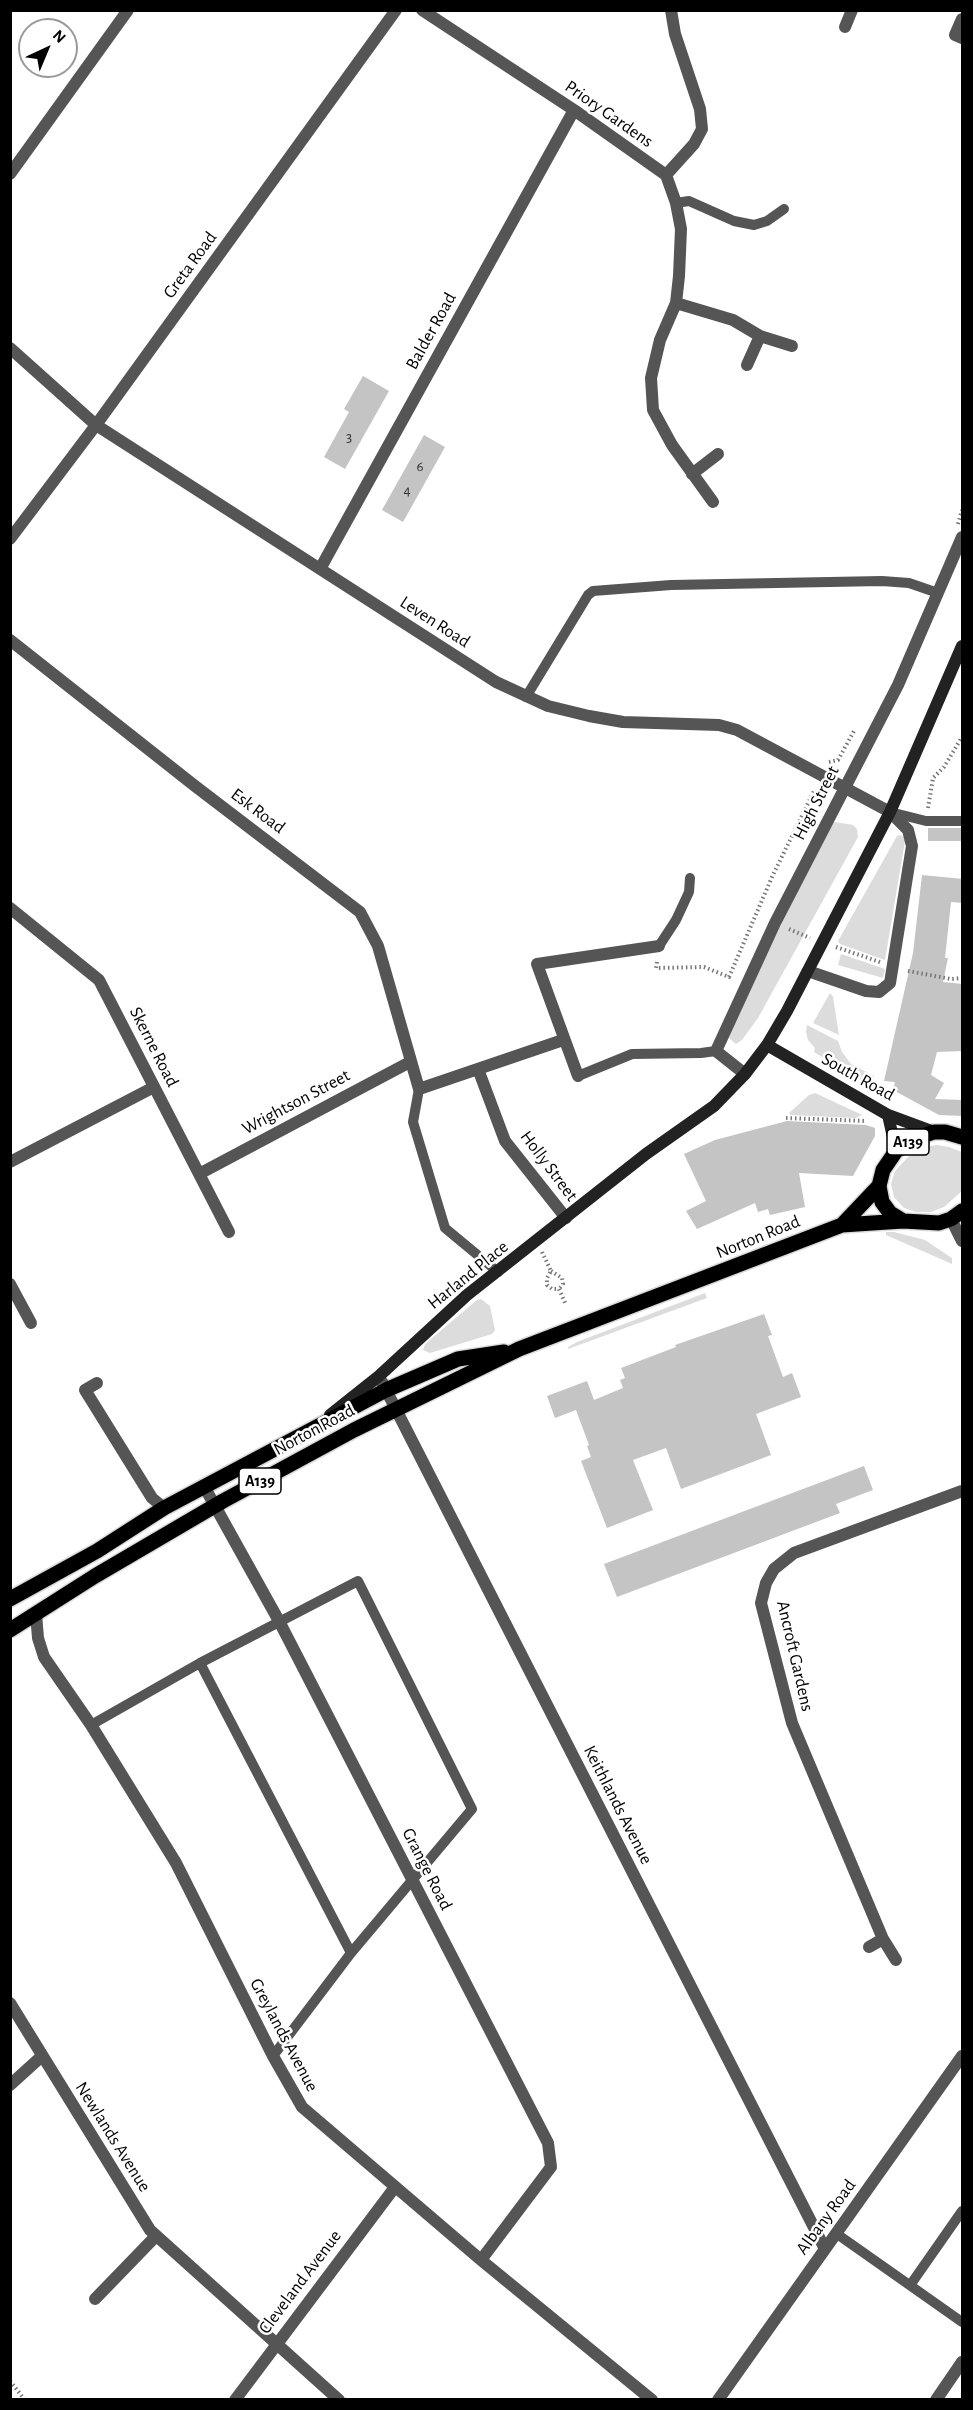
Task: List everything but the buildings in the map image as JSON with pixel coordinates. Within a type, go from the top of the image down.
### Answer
[{"type":"main road","points":[[745,1074],[768,1045],[890,812],[963,646]]},
{"type":"main road","name":"South Road","points":[[768,1045],[888,1115],[934,1132]]},
{"type":"main road","name":"Harland Place","points":[[383,1383],[467,1295],[646,1154],[714,1106],[745,1074]]},
{"type":"main road","points":[[888,1115],[896,1150]]},
{"type":"main road","name":"A139","points":[[879,1186],[883,1170],[896,1150],[914,1139],[934,1132],[962,1136]]},
{"type":"main road","points":[[879,1186],[882,1202],[890,1213],[903,1221]]},
{"type":"main road","name":"Norton Road","points":[[842,1225],[879,1186]]},
{"type":"main road","name":"A139","points":[[903,1221],[939,1223],[957,1215]]},
{"type":"main road","name":"Norton Road","points":[[10,1630],[95,1576],[215,1506],[396,1410],[519,1349],[842,1225],[903,1221]]},
{"type":"main road","name":"Norton Road","points":[[10,1599],[97,1551],[164,1509],[315,1426],[383,1383],[458,1359],[519,1349]]},
{"type":"street","points":[[10,174],[128,10]]},
{"type":"street","name":"Greta Road","points":[[10,539],[396,10]]},
{"type":"street","name":"Priory Gardens","points":[[422,10],[574,110],[666,175]]},
{"type":"street","points":[[671,10],[675,34],[700,109],[702,129],[694,144],[666,175],[676,203],[681,229],[676,303],[660,340],[651,378],[653,410],[672,445],[713,502]]},
{"type":"street","points":[[845,27],[852,10]]},
{"type":"street","points":[[963,19],[955,35],[963,38]]},
{"type":"street","name":"Balder Road","points":[[320,569],[574,110]]},
{"type":"street","points":[[676,303],[733,320],[760,336],[792,346]]},
{"type":"street","points":[[747,365],[760,336]]},
{"type":"street","name":"Leven Road","points":[[10,348],[96,424],[496,682],[548,706],[623,722],[654,725],[719,725],[737,730],[890,812]]},
{"type":"street","points":[[692,474],[718,454]]},
{"type":"street","name":"High Street","points":[[716,1051],[775,923],[898,685],[963,537]]},
{"type":"street","name":"Esk Road","points":[[10,640],[360,912],[378,946],[419,1089]]},
{"type":"street","points":[[808,971],[866,991],[879,992],[890,983],[912,846],[908,830],[890,812]]},
{"type":"street","name":"Skerne Road","points":[[10,908],[99,980],[229,1232]]},
{"type":"street","points":[[578,1076],[537,964],[658,946]]},
{"type":"street","points":[[419,1089],[563,1040]]},
{"type":"street","points":[[716,1051],[745,1074]]},
{"type":"street","name":"Wrightson Street","points":[[199,1174],[410,1062]]},
{"type":"street","name":"Holly Street","points":[[478,1069],[505,1141],[566,1218]]},
{"type":"street","points":[[10,1162],[154,1087]]},
{"type":"street","points":[[957,1215],[963,1241]]},
{"type":"street","points":[[10,1284],[31,1323]]},
{"type":"street","points":[[97,1383],[85,1390],[152,1498],[164,1509]]},
{"type":"street","name":"Keithlands Avenue","points":[[383,1383],[825,2249]]},
{"type":"street","name":"Grange Road","points":[[205,1488],[279,1621],[548,2143],[551,2167],[481,2260]]},
{"type":"street","name":"Ancroft Gardens","points":[[896,1960],[883,1939],[792,1723],[761,1602],[766,1583],[774,1569],[794,1553],[963,1491]]},
{"type":"street","name":"Greylands Avenue","points":[[36,1614],[38,1638],[44,1657],[92,1725],[177,1863],[273,2056],[302,2107],[481,2260],[652,2400]]},
{"type":"street","points":[[869,1947],[883,1939]]},
{"type":"street","name":"Newlands Avenue","points":[[10,2003],[150,2230],[339,2400]]},
{"type":"street","points":[[10,2085],[42,2056]]},
{"type":"street","name":"Albany Road","points":[[718,2400],[963,2056]]},
{"type":"street","name":"Cleveland Avenue","points":[[235,2400],[395,2187]]},
{"type":"street","points":[[95,2300],[156,2236]]},
{"type":"street","points":[[936,2400],[963,2362]]},
{"type":"lane","points":[[676,203],[689,201],[734,221],[754,225],[767,221],[784,209]]},
{"type":"lane","points":[[526,697],[588,595],[593,591],[671,585],[882,581],[909,583],[938,593]]},
{"type":"lane","points":[[890,812],[926,822],[963,821]]},
{"type":"lane","points":[[658,946],[676,920],[689,892],[690,878]]},
{"type":"lane","points":[[578,1076],[632,1054],[716,1051]]},
{"type":"lane","points":[[419,1089],[412,1122],[445,1228],[498,1272]]},
{"type":"lane","points":[[92,1725],[200,1663],[358,1581],[472,1809],[351,1953],[273,2056]]},
{"type":"lane","points":[[200,1663],[351,1953]]},
{"type":"lane","points":[[911,2284],[963,2211]]},
{"type":"lane","points":[[837,2234],[963,2322]]},
{"type":"path","points":[[927,814],[933,778],[944,767],[963,737]]},
{"type":"path","points":[[658,946],[656,968],[704,967],[729,977],[814,791]]},
{"type":"path","points":[[755,916],[821,943],[894,967],[951,979],[963,978]]},
{"type":"path","points":[[786,1118],[859,1120],[873,1123]]},
{"type":"path","points":[[541,1251],[551,1271],[562,1278],[562,1284],[558,1289]]},
{"type":"path","points":[[551,1271],[547,1278],[548,1285],[552,1289],[558,1289]]},
{"type":"path","points":[[558,1289],[566,1305]]},
{"type":"path","points":[[10,2381],[25,2400]]},
{"type":"shaded area","points":[[830,823],[853,825],[857,829],[858,837],[758,1018],[742,1040],[736,1044],[729,1038],[733,1025]]},
{"type":"shaded area","points":[[897,836],[905,838],[905,841],[885,960],[840,944],[838,941]]},
{"type":"shaded area","points":[[841,954],[885,969],[883,978],[838,965]]},
{"type":"shaded area","points":[[830,993],[833,997],[839,1035],[813,1023]]},
{"type":"shaded area","points":[[807,1025],[838,1041],[842,1052],[851,1064],[874,1076],[871,1087],[814,1052],[815,1048],[808,1040]]},
{"type":"shaded area","points":[[815,1093],[862,1115],[856,1118],[791,1115],[789,1113],[809,1095]]},
{"type":"shaded area","points":[[937,1145],[962,1152],[962,1191],[944,1207],[931,1212],[916,1212],[904,1208],[894,1197],[891,1184],[895,1171],[908,1157],[924,1147]]},
{"type":"shaded area","points":[[886,1232],[925,1240],[952,1258],[952,1264],[886,1235]]},
{"type":"shaded area","points":[[705,1293],[707,1298],[568,1349],[577,1342]]},
{"type":"shaded area","points":[[481,1299],[490,1306],[495,1330],[492,1334],[430,1353],[423,1350],[425,1344]]}]
